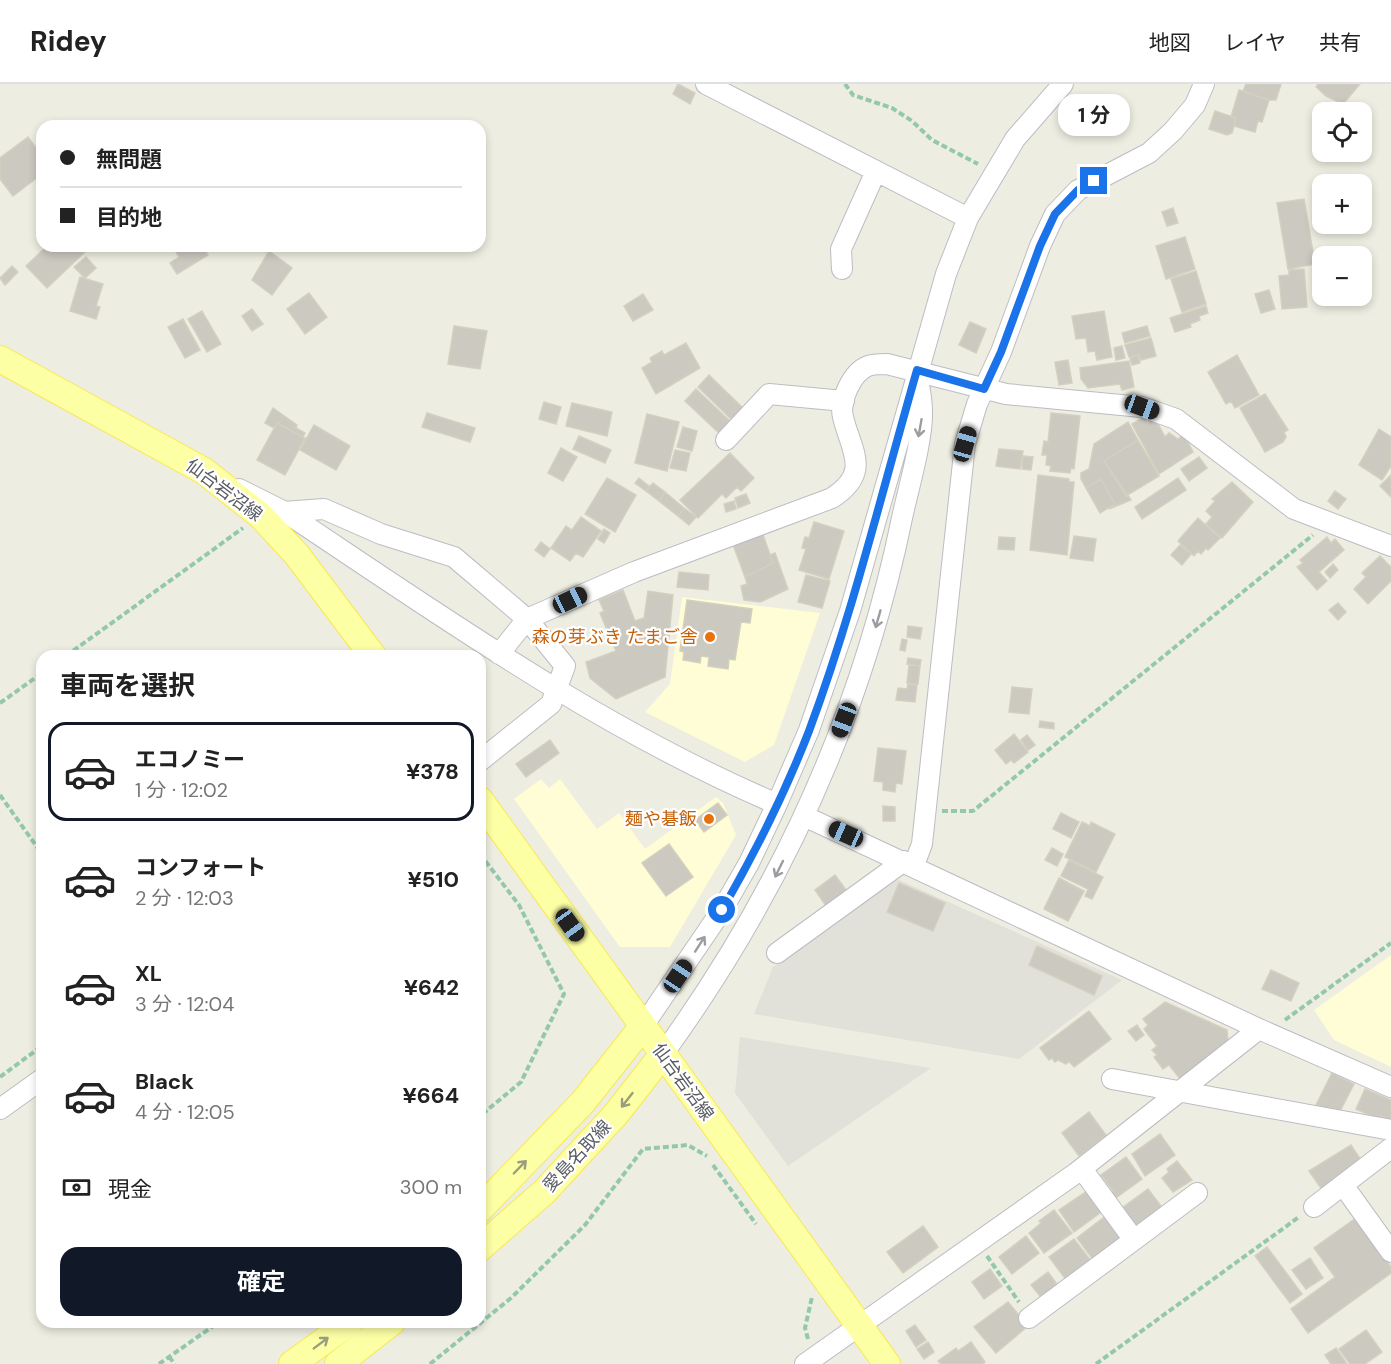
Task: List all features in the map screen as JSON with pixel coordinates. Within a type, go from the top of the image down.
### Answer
[{"type":"main road","name":"仙台岩沼線","points":[[0,359],[204,471],[273,514],[297,555],[369,650]]},
{"type":"main road","name":"仙台岩沼線","points":[[486,808],[887,1364]]},
{"type":"main road","name":"愛島名取線","points":[[486,1203],[583,1102],[643,1026]]},
{"type":"main road","name":"愛島名取線","points":[[486,1243],[544,1192],[616,1114],[663,1054]]},
{"type":"main road","points":[[292,1364],[342,1328]]},
{"type":"main road","points":[[338,1364],[384,1328]]},
{"type":"street","points":[[706,84],[968,218]]},
{"type":"street","points":[[643,1026],[722,910],[749,862],[808,733],[850,611],[946,274],[968,218],[993,172],[1015,139],[1063,84]]},
{"type":"street","points":[[777,953],[909,863],[922,844],[965,444],[984,389],[1001,352],[1040,246],[1055,214],[1078,190],[1149,153],[1173,131],[1195,105],[1204,84]]},
{"type":"street","points":[[842,269],[840,249],[876,171]]},
{"type":"street","points":[[499,654],[527,619],[634,572],[832,498],[844,490],[857,465],[855,451],[842,415],[844,401],[853,379],[867,366],[887,363],[984,389],[1063,401],[1142,407],[1176,420],[1294,509],[1391,546]]},
{"type":"street","points":[[663,1054],[693,1013],[776,874],[804,816],[853,698],[890,578],[922,413],[917,370]]},
{"type":"street","points":[[726,440],[769,394],[844,401]]},
{"type":"street","points":[[273,514],[324,508],[381,534],[454,557],[527,619],[565,666],[551,704],[486,756]]},
{"type":"street","points":[[273,514],[557,690],[675,756],[777,804]]},
{"type":"street","points":[[804,816],[909,863],[1259,1029],[1391,1087]]},
{"type":"street","points":[[812,1359],[860,1328],[1082,1169],[1259,1029]]},
{"type":"street","points":[[1112,1079],[1391,1130]]},
{"type":"street","points":[[0,1109],[36,1082]]},
{"type":"street","points":[[1314,1207],[1391,1148]]},
{"type":"street","points":[[1082,1169],[1134,1240]]},
{"type":"street","points":[[1343,1185],[1391,1252]]},
{"type":"street","points":[[1029,1318],[1197,1193]]},
{"type":"path","points":[[845,84],[853,94],[892,108],[912,121],[933,141],[993,172]]},
{"type":"path","points":[[75,650],[273,514]]},
{"type":"path","points":[[955,812],[973,811],[1317,532]]},
{"type":"path","points":[[0,703],[36,677]]},
{"type":"path","points":[[0,795],[36,846]]},
{"type":"path","points":[[486,862],[519,905],[564,994],[521,1082],[486,1111]]},
{"type":"path","points":[[1281,1023],[1391,943]]},
{"type":"path","points":[[0,1077],[36,1050]]},
{"type":"path","points":[[486,1318],[511,1298],[585,1225],[643,1149],[688,1145],[705,1153],[760,1229]]},
{"type":"path","points":[[1096,1364],[1314,1207]]},
{"type":"path","points":[[978,1243],[1029,1318]]},
{"type":"path","points":[[809,1292],[812,1302],[805,1336],[812,1359]]},
{"type":"path","points":[[159,1364],[210,1328]]},
{"type":"path","points":[[430,1364],[474,1328]]},
{"type":"path","points":[[169,1357],[175,1364]]},
{"type":"shaded area","points":[[682,597],[820,613],[774,745],[745,762],[645,712],[670,684]]},
{"type":"shaded area","points":[[541,779],[549,788],[560,779],[597,829],[619,813],[645,849],[716,797],[723,803],[736,835],[670,947],[620,947],[514,799]]},
{"type":"shaded area","points":[[897,879],[1122,980],[1019,1059],[754,1014],[773,967]]},
{"type":"shaded area","points":[[1391,955],[1391,1067],[1334,1040],[1314,1010]]},
{"type":"shaded area","points":[[740,1037],[931,1068],[788,1166],[735,1093]]},
{"type":"building","points":[[678,84],[695,93],[690,104],[673,94]]},
{"type":"building","points":[[1246,84],[1281,84],[1276,100],[1269,100],[1243,91]]},
{"type":"building","points":[[1318,84],[1360,84],[1345,102],[1339,102],[1326,96],[1316,87]]},
{"type":"building","points":[[1239,90],[1269,100],[1262,122],[1258,121],[1255,132],[1234,126],[1236,118],[1231,117]]},
{"type":"building","points":[[1215,111],[1236,118],[1232,133],[1227,135],[1209,129]]},
{"type":"building","points":[[28,137],[36,148],[36,179],[13,196],[0,179],[0,158]]},
{"type":"building","points":[[1304,199],[1312,246],[1312,265],[1288,269],[1277,203]]},
{"type":"building","points":[[1173,208],[1178,223],[1167,226],[1162,212]]},
{"type":"building","points":[[1185,237],[1195,269],[1166,279],[1156,246]]},
{"type":"building","points":[[41,252],[85,252],[47,288],[26,266]]},
{"type":"building","points":[[176,252],[206,252],[208,255],[177,274],[170,263],[179,257]]},
{"type":"building","points":[[268,252],[292,268],[272,295],[252,280]]},
{"type":"building","points":[[86,257],[96,268],[85,278],[74,267]]},
{"type":"building","points":[[12,266],[18,272],[5,285],[0,278]]},
{"type":"building","points":[[1304,269],[1307,307],[1282,309],[1279,276],[1289,275],[1289,270]]},
{"type":"building","points":[[1196,271],[1206,304],[1182,312],[1171,279]]},
{"type":"building","points":[[80,277],[103,284],[96,306],[100,307],[96,319],[70,311]]},
{"type":"building","points":[[1269,290],[1275,309],[1261,313],[1255,294]]},
{"type":"building","points":[[309,293],[327,317],[305,334],[287,309]]},
{"type":"building","points":[[643,294],[653,310],[633,321],[624,306]]},
{"type":"building","points":[[1206,306],[1208,313],[1199,316],[1200,320],[1190,324],[1191,327],[1175,332],[1170,318]]},
{"type":"building","points":[[252,309],[263,324],[252,331],[242,316]]},
{"type":"building","points":[[202,311],[221,344],[207,352],[188,319]]},
{"type":"building","points":[[1104,311],[1112,357],[1097,360],[1095,351],[1088,352],[1086,338],[1076,339],[1072,316]]},
{"type":"building","points":[[183,319],[200,350],[185,358],[168,327]]},
{"type":"building","points":[[970,322],[986,329],[976,353],[959,345]]},
{"type":"building","points":[[454,326],[487,331],[480,369],[448,364]]},
{"type":"building","points":[[1147,326],[1150,336],[1125,343],[1122,333]]},
{"type":"building","points":[[1151,338],[1156,356],[1141,360],[1139,355],[1129,357],[1125,345]]},
{"type":"building","points":[[686,343],[700,368],[656,394],[642,368],[652,362],[650,358],[662,351],[664,355]]},
{"type":"building","points":[[1122,346],[1125,358],[1116,360],[1114,348]]},
{"type":"building","points":[[1138,355],[1140,363],[1132,365],[1130,358]]},
{"type":"building","points":[[1237,355],[1259,395],[1235,408],[1231,401],[1226,404],[1208,372]]},
{"type":"building","points":[[1068,360],[1072,383],[1059,385],[1055,362]]},
{"type":"building","points":[[1129,361],[1134,387],[1122,390],[1120,384],[1088,388],[1081,379],[1080,368]]},
{"type":"building","points":[[709,375],[745,410],[734,422],[698,387]]},
{"type":"building","points":[[696,389],[732,423],[721,435],[685,401]]},
{"type":"building","points":[[1265,394],[1288,430],[1284,432],[1286,437],[1283,442],[1265,452],[1240,408]]},
{"type":"building","points":[[544,402],[561,407],[556,424],[539,419]]},
{"type":"building","points":[[572,403],[612,412],[607,436],[566,426]]},
{"type":"building","points":[[273,408],[297,425],[296,428],[305,433],[303,437],[277,423],[274,428],[265,423]]},
{"type":"building","points":[[427,413],[475,428],[470,442],[422,427]]},
{"type":"building","points":[[1051,413],[1080,416],[1074,469],[1071,468],[1070,473],[1050,471],[1051,466],[1046,465],[1047,455],[1042,455],[1044,441],[1048,442]]},
{"type":"building","points":[[647,414],[679,422],[667,471],[635,463]]},
{"type":"building","points":[[1144,417],[1147,423],[1155,418],[1165,437],[1169,433],[1178,439],[1182,436],[1186,438],[1193,452],[1159,474],[1132,424]]},
{"type":"building","points":[[1128,422],[1138,440],[1104,461],[1131,500],[1109,509],[1115,504],[1101,479],[1086,488],[1081,479],[1081,473],[1089,469],[1094,444]]},
{"type":"building","points":[[277,423],[305,438],[285,475],[257,460]]},
{"type":"building","points":[[314,425],[350,446],[336,470],[300,450]]},
{"type":"building","points":[[683,427],[697,431],[692,451],[677,447]]},
{"type":"building","points":[[1379,429],[1391,437],[1391,466],[1382,480],[1359,465]]},
{"type":"building","points":[[579,436],[611,450],[605,463],[573,449]]},
{"type":"building","points":[[1138,440],[1159,476],[1126,496],[1104,461]]},
{"type":"building","points":[[561,448],[577,457],[563,481],[548,473]]},
{"type":"building","points":[[999,449],[1023,451],[1020,469],[996,466]]},
{"type":"building","points":[[675,450],[690,453],[686,471],[670,468]]},
{"type":"building","points":[[730,453],[754,478],[741,491],[737,487],[726,498],[722,494],[698,518],[680,500]]},
{"type":"building","points":[[1023,456],[1033,457],[1031,470],[1022,469]]},
{"type":"building","points":[[1199,457],[1207,468],[1189,481],[1181,469]]},
{"type":"building","points":[[1038,475],[1069,479],[1069,482],[1074,482],[1067,555],[1030,550]]},
{"type":"building","points":[[1391,475],[1391,497],[1380,486]]},
{"type":"building","points":[[607,478],[636,495],[615,532],[585,514]]},
{"type":"building","points":[[639,478],[650,487],[646,491],[635,483]]},
{"type":"building","points":[[1178,478],[1186,490],[1142,519],[1135,507]]},
{"type":"building","points":[[1101,479],[1115,504],[1100,513],[1086,488]]},
{"type":"building","points":[[1232,482],[1253,502],[1222,538],[1206,524],[1212,517],[1206,511],[1215,501],[1212,499]]},
{"type":"building","points":[[653,483],[665,492],[659,501],[646,491]]},
{"type":"building","points":[[1335,491],[1346,499],[1338,509],[1328,501]]},
{"type":"building","points":[[665,492],[684,508],[678,516],[659,501]]},
{"type":"building","points":[[746,494],[750,503],[738,508],[735,498]]},
{"type":"building","points":[[734,501],[736,509],[726,512],[724,504]]},
{"type":"building","points":[[684,508],[696,517],[689,525],[678,516]]},
{"type":"building","points":[[581,517],[601,531],[583,557],[576,553],[570,561],[551,548],[566,526],[572,530]]},
{"type":"building","points":[[1198,518],[1220,538],[1208,550],[1206,548],[1201,554],[1198,551],[1194,556],[1178,541]]},
{"type":"building","points":[[814,522],[844,531],[829,579],[799,570],[806,549],[802,548],[805,537],[809,538]]},
{"type":"building","points":[[604,529],[610,533],[604,543],[598,539]]},
{"type":"building","points":[[762,532],[773,563],[745,577],[732,542]]},
{"type":"building","points":[[1074,536],[1096,539],[1093,561],[1070,558]]},
{"type":"building","points":[[999,537],[1015,538],[1014,550],[998,549]]},
{"type":"building","points":[[1327,537],[1331,543],[1335,539],[1344,550],[1319,572],[1327,581],[1317,590],[1297,567],[1303,563],[1300,560]]},
{"type":"building","points":[[541,542],[550,549],[544,557],[535,550]]},
{"type":"building","points":[[1180,545],[1191,554],[1182,565],[1171,555]]},
{"type":"building","points":[[775,553],[788,589],[760,602],[744,600],[741,586],[747,584],[745,577],[773,563],[770,555]]},
{"type":"building","points":[[1380,556],[1391,567],[1391,581],[1368,604],[1354,589],[1366,577],[1362,573]]},
{"type":"building","points":[[1333,564],[1338,570],[1330,578],[1325,572]]},
{"type":"building","points":[[679,572],[709,575],[708,590],[677,587]]},
{"type":"building","points":[[806,575],[830,581],[822,608],[798,602]]},
{"type":"building","points":[[623,590],[635,621],[644,618],[648,591],[673,595],[665,677],[616,699],[590,678],[586,662],[616,651],[600,613],[604,611],[599,600]]},
{"type":"building","name":"森の芽ぶき たまご舎","points":[[687,600],[752,609],[750,623],[741,622],[735,660],[729,659],[728,669],[708,666],[709,657],[701,656],[700,663],[683,660],[684,652],[680,651]]},
{"type":"building","points":[[1338,603],[1346,612],[1338,620],[1329,610]]},
{"type":"building","points":[[908,626],[922,628],[920,639],[907,637]]},
{"type":"building","points":[[902,639],[907,640],[905,651],[900,650]]},
{"type":"building","points":[[908,658],[921,660],[920,666],[907,664]]},
{"type":"building","points":[[909,665],[920,666],[918,684],[907,683]]},
{"type":"building","points":[[908,684],[917,685],[915,702],[896,700],[898,688],[907,689]]},
{"type":"building","points":[[1012,687],[1032,689],[1029,714],[1009,712]]},
{"type":"building","points":[[1040,721],[1054,723],[1054,729],[1039,727]]},
{"type":"building","points":[[1014,734],[1028,752],[1014,763],[1011,760],[1006,764],[995,750]]},
{"type":"building","points":[[1027,735],[1035,745],[1028,750],[1021,740]]},
{"type":"building","points":[[550,740],[559,753],[526,777],[516,764]]},
{"type":"building","points":[[878,748],[906,751],[902,784],[896,783],[895,792],[883,790],[883,782],[874,781]]},
{"type":"building","points":[[718,803],[727,815],[704,832],[695,820]]},
{"type":"building","points":[[883,806],[895,807],[895,821],[883,821]]},
{"type":"building","points":[[1061,813],[1079,822],[1071,838],[1053,829]]},
{"type":"building","points":[[1082,822],[1090,826],[1091,822],[1115,834],[1096,872],[1065,857]]},
{"type":"building","points":[[669,844],[693,877],[666,896],[642,863]]},
{"type":"building","points":[[1052,848],[1063,854],[1057,866],[1045,860]]},
{"type":"building","points":[[1069,860],[1103,877],[1092,899],[1085,896],[1088,889],[1061,876]]},
{"type":"building","points":[[835,875],[849,894],[828,909],[815,890]]},
{"type":"building","points":[[1059,878],[1084,891],[1068,921],[1044,909]]},
{"type":"building","points":[[899,883],[945,903],[933,931],[887,912]]},
{"type":"building","points":[[1037,946],[1102,976],[1094,995],[1029,965]]},
{"type":"building","points":[[1271,970],[1299,983],[1291,1001],[1262,989]]},
{"type":"building","points":[[1165,1002],[1227,1030],[1228,1042],[1181,1080],[1169,1065],[1163,1069],[1154,1057],[1157,1055],[1152,1050],[1157,1046],[1144,1029],[1148,1025],[1143,1019]]},
{"type":"building","points":[[1089,1011],[1111,1039],[1074,1067],[1069,1061],[1066,1064],[1058,1060],[1055,1062],[1052,1058],[1049,1060],[1040,1048]]},
{"type":"building","points":[[1137,1025],[1144,1035],[1136,1041],[1128,1031]]},
{"type":"building","points":[[1332,1073],[1354,1084],[1339,1113],[1316,1105]]},
{"type":"building","points":[[1365,1089],[1391,1100],[1391,1121],[1381,1116],[1379,1119],[1356,1109]]},
{"type":"building","points":[[1089,1112],[1106,1135],[1079,1156],[1062,1133]]},
{"type":"building","points":[[1160,1134],[1175,1155],[1145,1176],[1132,1154]]},
{"type":"building","points":[[1351,1145],[1363,1163],[1323,1191],[1309,1171]]},
{"type":"building","points":[[1126,1157],[1142,1179],[1113,1200],[1109,1194],[1113,1191],[1101,1175]]},
{"type":"building","points":[[1177,1161],[1192,1180],[1173,1192],[1162,1178],[1169,1172],[1167,1169]]},
{"type":"building","points":[[1090,1189],[1104,1210],[1074,1232],[1059,1210]]},
{"type":"building","points":[[1148,1189],[1164,1210],[1138,1229],[1122,1208]]},
{"type":"building","points":[[1054,1210],[1072,1233],[1044,1253],[1029,1233],[1041,1223],[1039,1221]]},
{"type":"building","points":[[1107,1215],[1123,1236],[1119,1239],[1121,1241],[1094,1261],[1077,1238]]},
{"type":"building","points":[[1356,1218],[1391,1267],[1391,1273],[1308,1333],[1291,1309],[1335,1277],[1314,1248]]},
{"type":"building","points":[[923,1226],[938,1247],[903,1273],[887,1252]]},
{"type":"building","points":[[1026,1236],[1039,1253],[1012,1274],[999,1257]]},
{"type":"building","points":[[1074,1239],[1092,1262],[1067,1281],[1049,1257]]},
{"type":"building","points":[[1267,1247],[1302,1294],[1290,1303],[1255,1256]]},
{"type":"building","points":[[1310,1258],[1323,1278],[1306,1289],[1292,1270]]},
{"type":"building","points":[[990,1269],[1002,1286],[984,1299],[972,1282]]},
{"type":"building","points":[[1048,1272],[1059,1287],[1043,1300],[1031,1285]]},
{"type":"building","points":[[1008,1302],[1028,1326],[996,1353],[974,1327]]},
{"type":"building","points":[[915,1325],[926,1340],[916,1347],[906,1331]]},
{"type":"building","points":[[1366,1330],[1382,1352],[1365,1364],[1350,1364],[1339,1349]]},
{"type":"building","points":[[928,1342],[934,1352],[924,1359],[917,1349]]},
{"type":"building","points":[[971,1342],[985,1362],[982,1364],[941,1364],[938,1361],[956,1348],[958,1351]]},
{"type":"building","points":[[1336,1348],[1347,1364],[1331,1364],[1325,1355]]},
{"type":"place","name":"森の芽ぶき たまご舎","points":[[710,637]]},
{"type":"place","name":"麺や碁飯","points":[[709,819]]},
{"type":"route","points":[[722,910],[749,862],[809,730],[850,611],[917,370],[984,389],[1001,352],[1040,246],[1055,214],[1078,190],[1094,181]]}]
